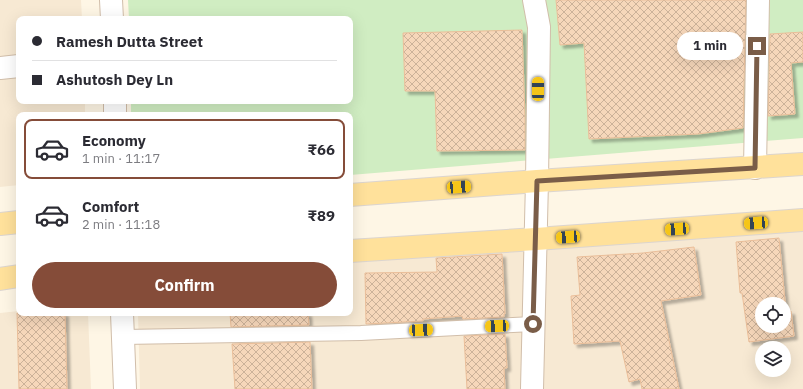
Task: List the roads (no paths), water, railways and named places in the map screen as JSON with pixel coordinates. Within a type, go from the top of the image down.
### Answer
[{"type":"main road","points":[[353,195],[803,164]]},
{"type":"main road","points":[[353,251],[803,220]]},
{"type":"main road","points":[[0,224],[16,222]]},
{"type":"main road","points":[[0,279],[16,276]]},
{"type":"street","points":[[111,0],[112,16]]},
{"type":"street","points":[[532,389],[539,27],[534,0]]},
{"type":"street","points":[[755,168],[758,0]]},
{"type":"street","points":[[0,68],[16,66]]},
{"type":"street","points":[[122,316],[125,389]]},
{"type":"lane","points":[[123,337],[361,332],[533,324]]}]
